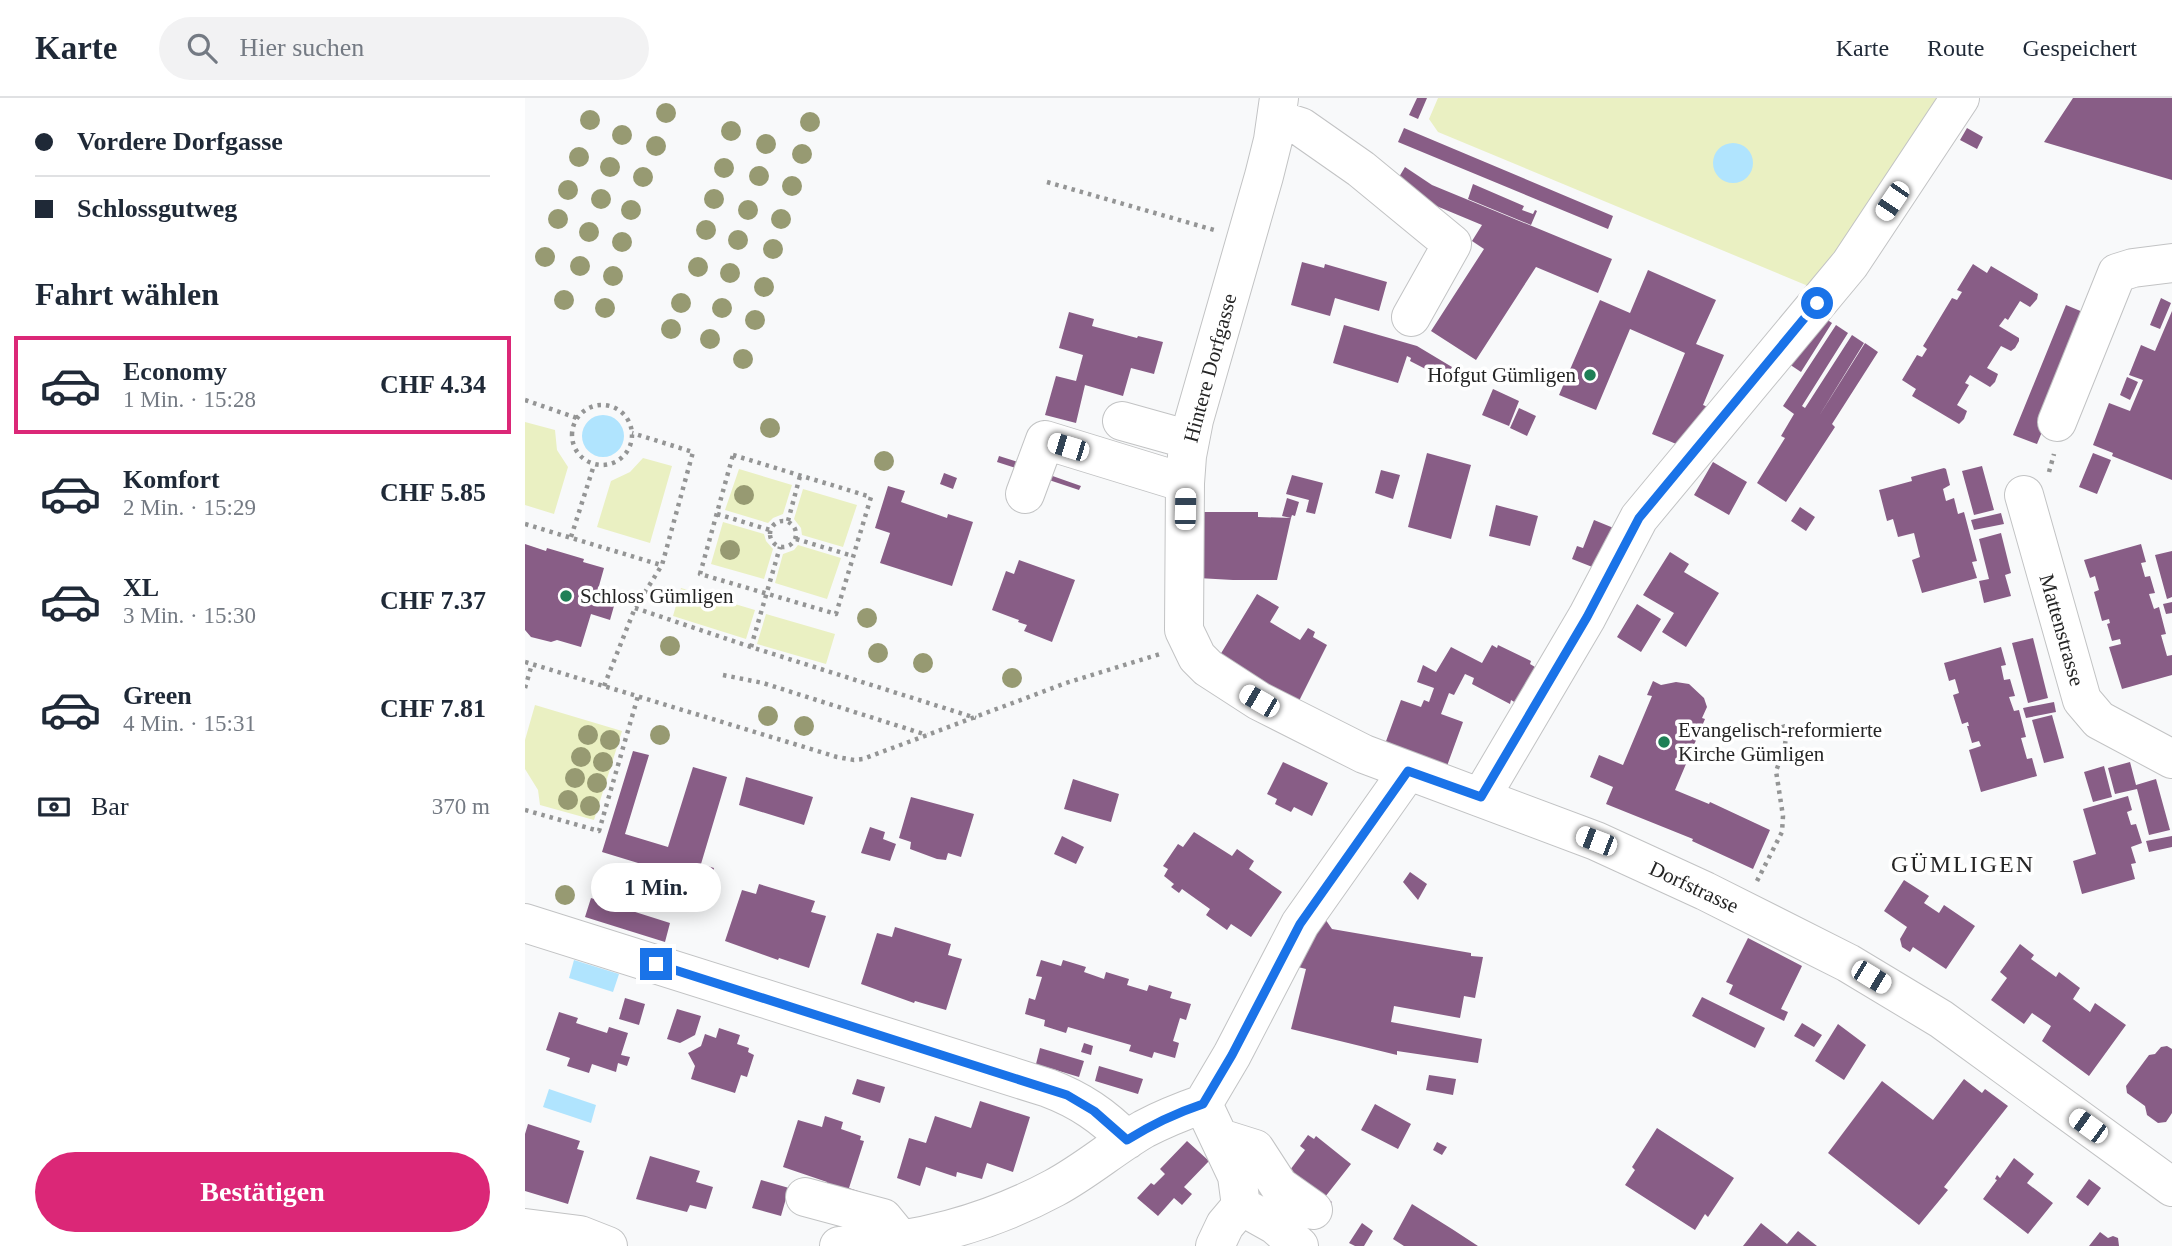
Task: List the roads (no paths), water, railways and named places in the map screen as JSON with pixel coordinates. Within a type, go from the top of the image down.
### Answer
[{"type":"street","points":[[1481,797],[1587,617],[1639,518],[1850,264],[1960,98]]},
{"type":"street","points":[[1278,108],[1452,244],[1411,317]]},
{"type":"street","name":"Hintere Dorfgasse","points":[[1190,643],[1184,630],[1185,483],[1190,440],[1264,176],[1278,108]]},
{"type":"street","points":[[2057,422],[2117,273],[2172,263]]},
{"type":"street","points":[[1122,421],[1190,440]]},
{"type":"street","points":[[1025,494],[1045,440],[1185,483]]},
{"type":"street","name":"Mattenstrasse","points":[[2024,495],[2082,700],[2099,720],[2172,759]]},
{"type":"street","name":"Dorfstrasse","points":[[1190,643],[1196,657],[1238,688],[1364,754],[1596,841],[1848,963],[1941,1019],[2172,1187]]},
{"type":"street","points":[[839,1246],[901,1240],[976,1221],[1055,1187],[1143,1130],[1179,1112],[1203,1104],[1232,1055],[1300,924],[1408,771]]},
{"type":"street","points":[[525,923],[1048,1088],[1081,1102],[1109,1122],[1127,1140]]},
{"type":"street","points":[[1203,1104],[1237,1176],[1241,1206],[1225,1225],[1215,1246]]},
{"type":"street","points":[[1220,1139],[1255,1149],[1279,1186],[1313,1210]]},
{"type":"street","points":[[805,1197],[883,1218],[901,1240]]},
{"type":"street","points":[[1241,1206],[1275,1225],[1299,1246]]},
{"type":"street","points":[[525,1228],[580,1235],[608,1246]]},
{"type":"water","points":[[1733,143],[1747,149],[1753,163],[1747,177],[1733,183],[1719,177],[1713,163],[1719,149]]},
{"type":"water","points":[[603,415],[618,421],[624,436],[618,451],[603,457],[588,451],[582,436],[588,421]]},
{"type":"water","points":[[574,960],[619,974],[613,992],[569,978]]},
{"type":"water","points":[[549,1089],[596,1105],[591,1123],[543,1107]]},
{"type":"place","name":"Hofgut Gümligen","points":[[1590,375]]},
{"type":"place","name":"Schloss Gümligen","points":[[566,596]]},
{"type":"place","name":"Evangelisch-reformierte Kirche Gümligen","points":[[1664,742]]},
{"type":"district","name":"GÜMLIGEN","points":[[1963,864]]}]
